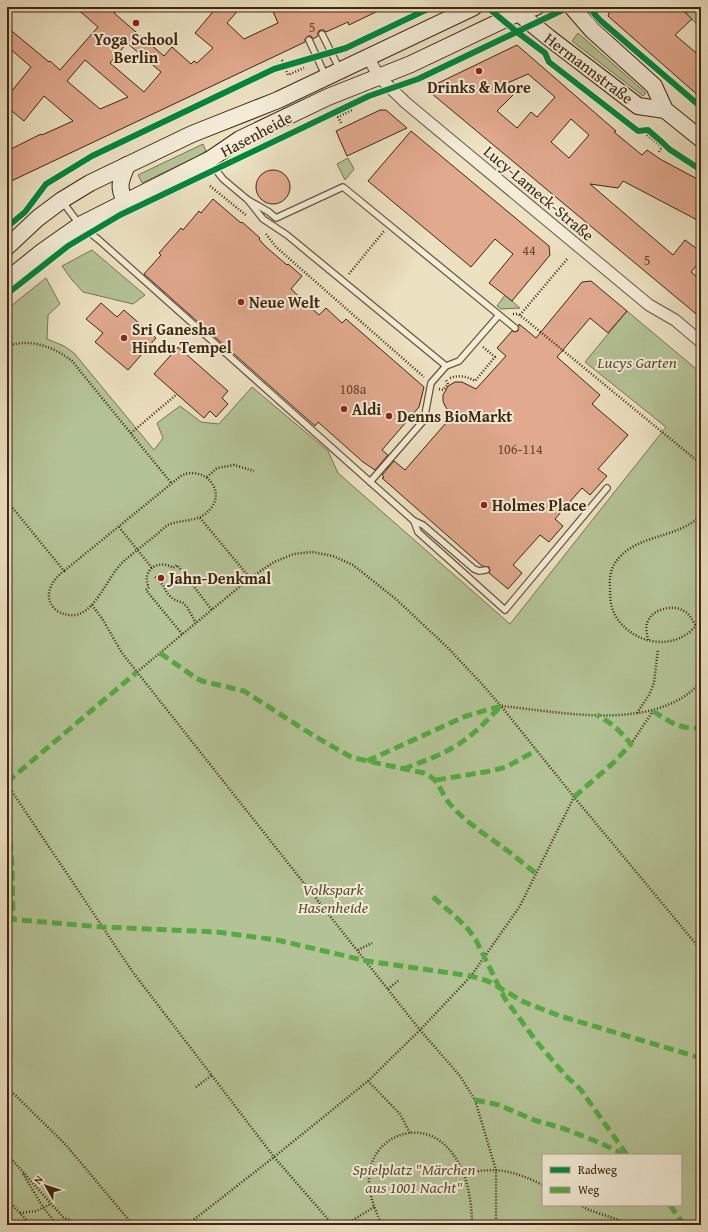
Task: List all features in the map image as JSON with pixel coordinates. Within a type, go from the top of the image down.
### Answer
[{"type":"main road","name":"Hasenheide","points":[[7,247],[38,218],[62,200],[86,186],[192,134],[278,100],[474,7]]},
{"type":"main road","name":"Hasenheide","points":[[7,280],[43,251],[80,225],[209,160],[240,139],[328,97],[411,64],[514,10],[536,7]]},
{"type":"main road","name":"Hermannstraße","points":[[572,7],[592,30],[654,86],[666,110],[701,138]]},
{"type":"main road","name":"Hermannstraße","points":[[514,10],[638,106],[666,110]]},
{"type":"main road","points":[[125,201],[120,192],[120,186],[127,165]]},
{"type":"street","name":"Lucy-Lameck-Straße","points":[[368,57],[379,77],[406,103],[649,305],[675,320],[701,342]]},
{"type":"lane","points":[[322,34],[333,74]]},
{"type":"lane","points":[[310,40],[333,74]]},
{"type":"lane","points":[[209,160],[223,179],[248,200],[269,212],[276,218],[343,187],[515,328]]},
{"type":"lane","points":[[62,200],[80,225],[99,240],[414,521],[423,525],[474,569],[479,571],[486,570]]},
{"type":"lane","points":[[248,200],[263,219],[287,235],[446,366]]},
{"type":"lane","points":[[370,482],[424,420],[431,383],[446,366],[459,361],[499,315]]},
{"type":"lane","points":[[414,521],[418,532],[505,610],[607,488]]},
{"type":"path","points":[[284,65],[288,75],[304,68]]},
{"type":"path","points":[[333,113],[354,102]]},
{"type":"path","points":[[341,123],[338,117],[352,110]]},
{"type":"path","points":[[659,152],[662,147],[645,133],[648,130],[669,149]]},
{"type":"path","points":[[210,186],[252,220]]},
{"type":"path","points":[[343,281],[389,225]]},
{"type":"path","points":[[264,230],[276,247],[428,380]]},
{"type":"path","points":[[520,315],[568,258]]},
{"type":"path","points":[[499,315],[520,315],[701,464]]},
{"type":"path","points":[[442,390],[448,384],[445,381],[453,377],[465,376],[475,381],[495,357],[476,341]]},
{"type":"path","points":[[7,346],[21,343],[31,343],[52,348],[62,353],[72,361],[172,484]]},
{"type":"path","points":[[131,433],[177,394]]},
{"type":"path","points":[[207,477],[217,468],[234,464],[254,471]]},
{"type":"path","points":[[188,472],[201,473],[207,477],[212,483],[215,492],[215,500],[212,508],[200,518],[169,524],[121,563],[92,605],[80,614],[62,614],[55,609],[51,603],[49,590],[56,577],[182,475],[188,472]]},
{"type":"path","points":[[7,501],[64,571]]},
{"type":"path","points":[[701,515],[690,524],[666,535],[650,538],[628,549],[615,563],[610,581],[613,611],[617,618],[629,631],[648,640],[659,643],[674,640],[687,634],[696,626],[701,618]]},
{"type":"path","points":[[200,518],[250,578]]},
{"type":"path","points":[[119,527],[152,568]]},
{"type":"path","points":[[137,672],[250,578],[274,562],[294,554],[312,552],[333,556],[353,566],[397,600],[442,642],[502,706],[574,797],[701,950]]},
{"type":"path","points":[[182,634],[146,590],[149,587],[147,583],[148,573],[152,568],[159,564],[165,564],[173,568],[177,565],[212,610]]},
{"type":"path","points":[[155,577],[173,599],[187,607],[196,623]]},
{"type":"path","points":[[92,605],[103,620],[122,653],[420,1030],[460,1076],[475,1100],[496,1170],[496,1225]]},
{"type":"path","points":[[648,640],[646,628],[648,620],[654,613],[664,609],[674,608],[682,610],[688,614],[696,626]]},
{"type":"path","points":[[637,713],[649,695],[654,683],[658,649]]},
{"type":"path","points":[[502,706],[598,716],[637,713],[653,710],[677,702],[701,682]]},
{"type":"path","points":[[631,744],[653,710]]},
{"type":"path","points":[[7,784],[132,972],[274,1157],[333,1225]]},
{"type":"path","points":[[187,1225],[368,1081],[420,1030],[471,976],[520,906],[574,797]]},
{"type":"path","points":[[358,950],[372,943]]},
{"type":"path","points":[[388,989],[399,980]]},
{"type":"path","points":[[196,1087],[212,1075]]},
{"type":"path","points":[[368,1081],[400,1114],[410,1133]]},
{"type":"path","points":[[7,1087],[66,1145],[133,1225]]},
{"type":"path","points":[[382,1225],[374,1207],[369,1187],[369,1175],[372,1164],[375,1155],[381,1147],[396,1137],[410,1133],[430,1136],[445,1145],[452,1154],[468,1187],[472,1225]]},
{"type":"path","points":[[7,1154],[63,1217],[80,1225]]},
{"type":"path","points":[[20,1169],[43,1208],[57,1225]]},
{"type":"path","points":[[463,1174],[477,1170],[496,1170],[521,1174],[542,1185]]},
{"type":"path","points":[[8,1201],[31,1225]]},
{"type":"path","points":[[20,1212],[36,1210],[51,1204]]},
{"type":"path","points":[[582,1206],[589,1210],[634,1225]]},
{"type":"path","points":[[345,1225],[374,1207]]},
{"type":"path","points":[[123,1225],[131,1222]]},
{"type":"green space","points":[[701,8],[701,28],[685,13]]},
{"type":"green space","points":[[578,33],[646,93],[643,96],[572,41]]},
{"type":"green space","points":[[203,144],[206,151],[142,183],[138,175]]},
{"type":"green space","points":[[348,158],[354,169],[345,180],[337,164]]},
{"type":"green space","points":[[92,250],[145,295],[133,304],[83,292],[62,266]]},
{"type":"green space","name":"Volkspark Hasenheide","points":[[46,278],[60,304],[48,315],[47,339],[64,346],[74,353],[154,450],[163,438],[157,423],[180,406],[201,422],[219,424],[252,387],[328,451],[338,473],[510,624],[666,427],[585,362],[627,311],[701,373],[701,1225],[7,1225],[7,309]]},
{"type":"green space","points":[[505,295],[520,308],[501,309],[497,306]]},
{"type":"building","points":[[75,7],[120,7],[114,13],[164,56],[172,47],[191,64],[194,61],[197,63],[213,48],[195,33],[217,7],[241,7],[227,23],[244,39],[278,23],[271,7],[386,7],[349,25],[348,22],[326,32],[324,30],[320,30],[318,32],[318,36],[313,39],[311,36],[308,36],[305,39],[305,42],[7,183],[7,151],[41,134],[42,135],[73,121],[44,96],[24,121],[7,107],[7,97],[31,67],[7,46],[7,27],[60,70],[98,27]],"holes":[[[127,43],[161,72],[144,92],[110,63]],[[85,60],[128,97],[100,109],[67,81]]]},
{"type":"building","points":[[611,7],[679,7],[692,19],[675,35],[701,57],[701,98],[608,16]]},
{"type":"building","points":[[517,45],[616,131],[614,132],[642,155],[647,150],[660,159],[701,181],[701,222],[623,181],[618,188],[590,184],[673,255],[685,240],[701,252],[701,260],[691,272],[701,280],[701,318],[431,93],[432,86]],"holes":[[[528,74],[555,97],[537,117],[531,112],[517,128],[497,111],[513,95],[503,85]],[[571,119],[589,135],[569,158],[551,142]]]},
{"type":"building","points":[[380,110],[386,110],[407,128],[347,156],[336,131]]},
{"type":"building","points":[[411,131],[549,246],[550,255],[512,301],[489,283],[513,254],[495,239],[471,267],[368,181]]},
{"type":"building","points":[[273,170],[285,175],[290,187],[285,199],[273,204],[261,199],[256,187],[261,175]]},
{"type":"building","points":[[213,199],[241,223],[242,222],[260,238],[259,239],[265,246],[302,276],[291,289],[319,315],[326,308],[342,323],[346,319],[424,387],[419,407],[382,450],[388,455],[375,470],[363,462],[318,422],[315,426],[144,274],[161,255],[159,253],[181,228],[183,230],[199,211],[201,213]]},
{"type":"building","points":[[591,281],[627,311],[608,333],[590,318],[557,357],[600,395],[592,404],[628,435],[598,469],[607,476],[590,495],[582,488],[555,519],[563,526],[549,542],[540,535],[513,565],[522,573],[508,589],[489,573],[489,567],[482,566],[382,478],[384,477],[382,475],[394,461],[405,470],[452,416],[443,401],[443,395],[448,386],[455,382],[462,382],[476,389],[506,356],[497,348],[512,331],[518,331],[519,324],[536,338],[582,282]]},
{"type":"building","points":[[101,303],[117,317],[124,310],[156,338],[128,370],[95,342],[103,333],[86,319]]},
{"type":"building","points":[[178,347],[228,391],[222,398],[228,404],[216,417],[210,411],[204,418],[154,374]]},
{"type":"marked path","points":[[160,653],[202,681],[244,691],[311,734],[351,757],[424,773],[436,782],[449,803],[461,816],[537,874]]},
{"type":"marked path","points":[[7,782],[137,672]]},
{"type":"marked path","points":[[367,761],[466,716],[501,706]]},
{"type":"marked path","points":[[403,769],[451,749],[469,737],[501,706]]},
{"type":"marked path","points":[[653,711],[679,726],[697,728]]},
{"type":"marked path","points":[[574,797],[612,764],[631,744],[616,728],[597,715]]},
{"type":"marked path","points":[[436,780],[506,767],[537,750]]},
{"type":"marked path","points":[[7,796],[12,865],[13,919]]},
{"type":"marked path","points":[[433,897],[468,929],[476,940],[505,999],[537,1042],[565,1075],[581,1090],[626,1154]]},
{"type":"marked path","points":[[7,919],[102,927],[217,932],[277,940],[367,961],[471,976],[488,981],[524,1002],[560,1016],[701,1058]]},
{"type":"marked path","points":[[475,1100],[499,1105],[534,1120],[565,1129],[623,1154]]},
{"type":"marked path","points":[[671,1206],[684,1225]]},
{"type":"cycle path","points":[[7,227],[25,212],[46,184],[92,156],[274,69],[346,48],[432,7]]},
{"type":"cycle path","points":[[487,7],[545,53],[549,62],[638,131],[648,130],[669,149],[701,170]]},
{"type":"cycle path","points":[[7,294],[68,246],[120,215],[369,96],[418,79],[569,7]]},
{"type":"cycle path","points":[[590,7],[601,21],[701,107]]},
{"type":"place","name":"Yoga School Berlin","points":[[136,23]]},
{"type":"place","name":"Drinks & More","points":[[479,71]]},
{"type":"place","name":"Neue Welt","points":[[241,302]]},
{"type":"place","name":"Sri Ganesha Hindu Tempel","points":[[124,338]]},
{"type":"place","name":"Aldi","points":[[344,409]]},
{"type":"place","name":"Denns BioMarkt","points":[[389,416]]},
{"type":"place","name":"Holmes Place","points":[[484,505]]},
{"type":"place","name":"Jahn-Denkmal","points":[[161,578]]},
{"type":"park label","name":"Lucys Garten","points":[[637,362]]},
{"type":"park label","name":"Spielplatz \"Märchen aus 1001 Nacht\"","points":[[414,1178]]}]
